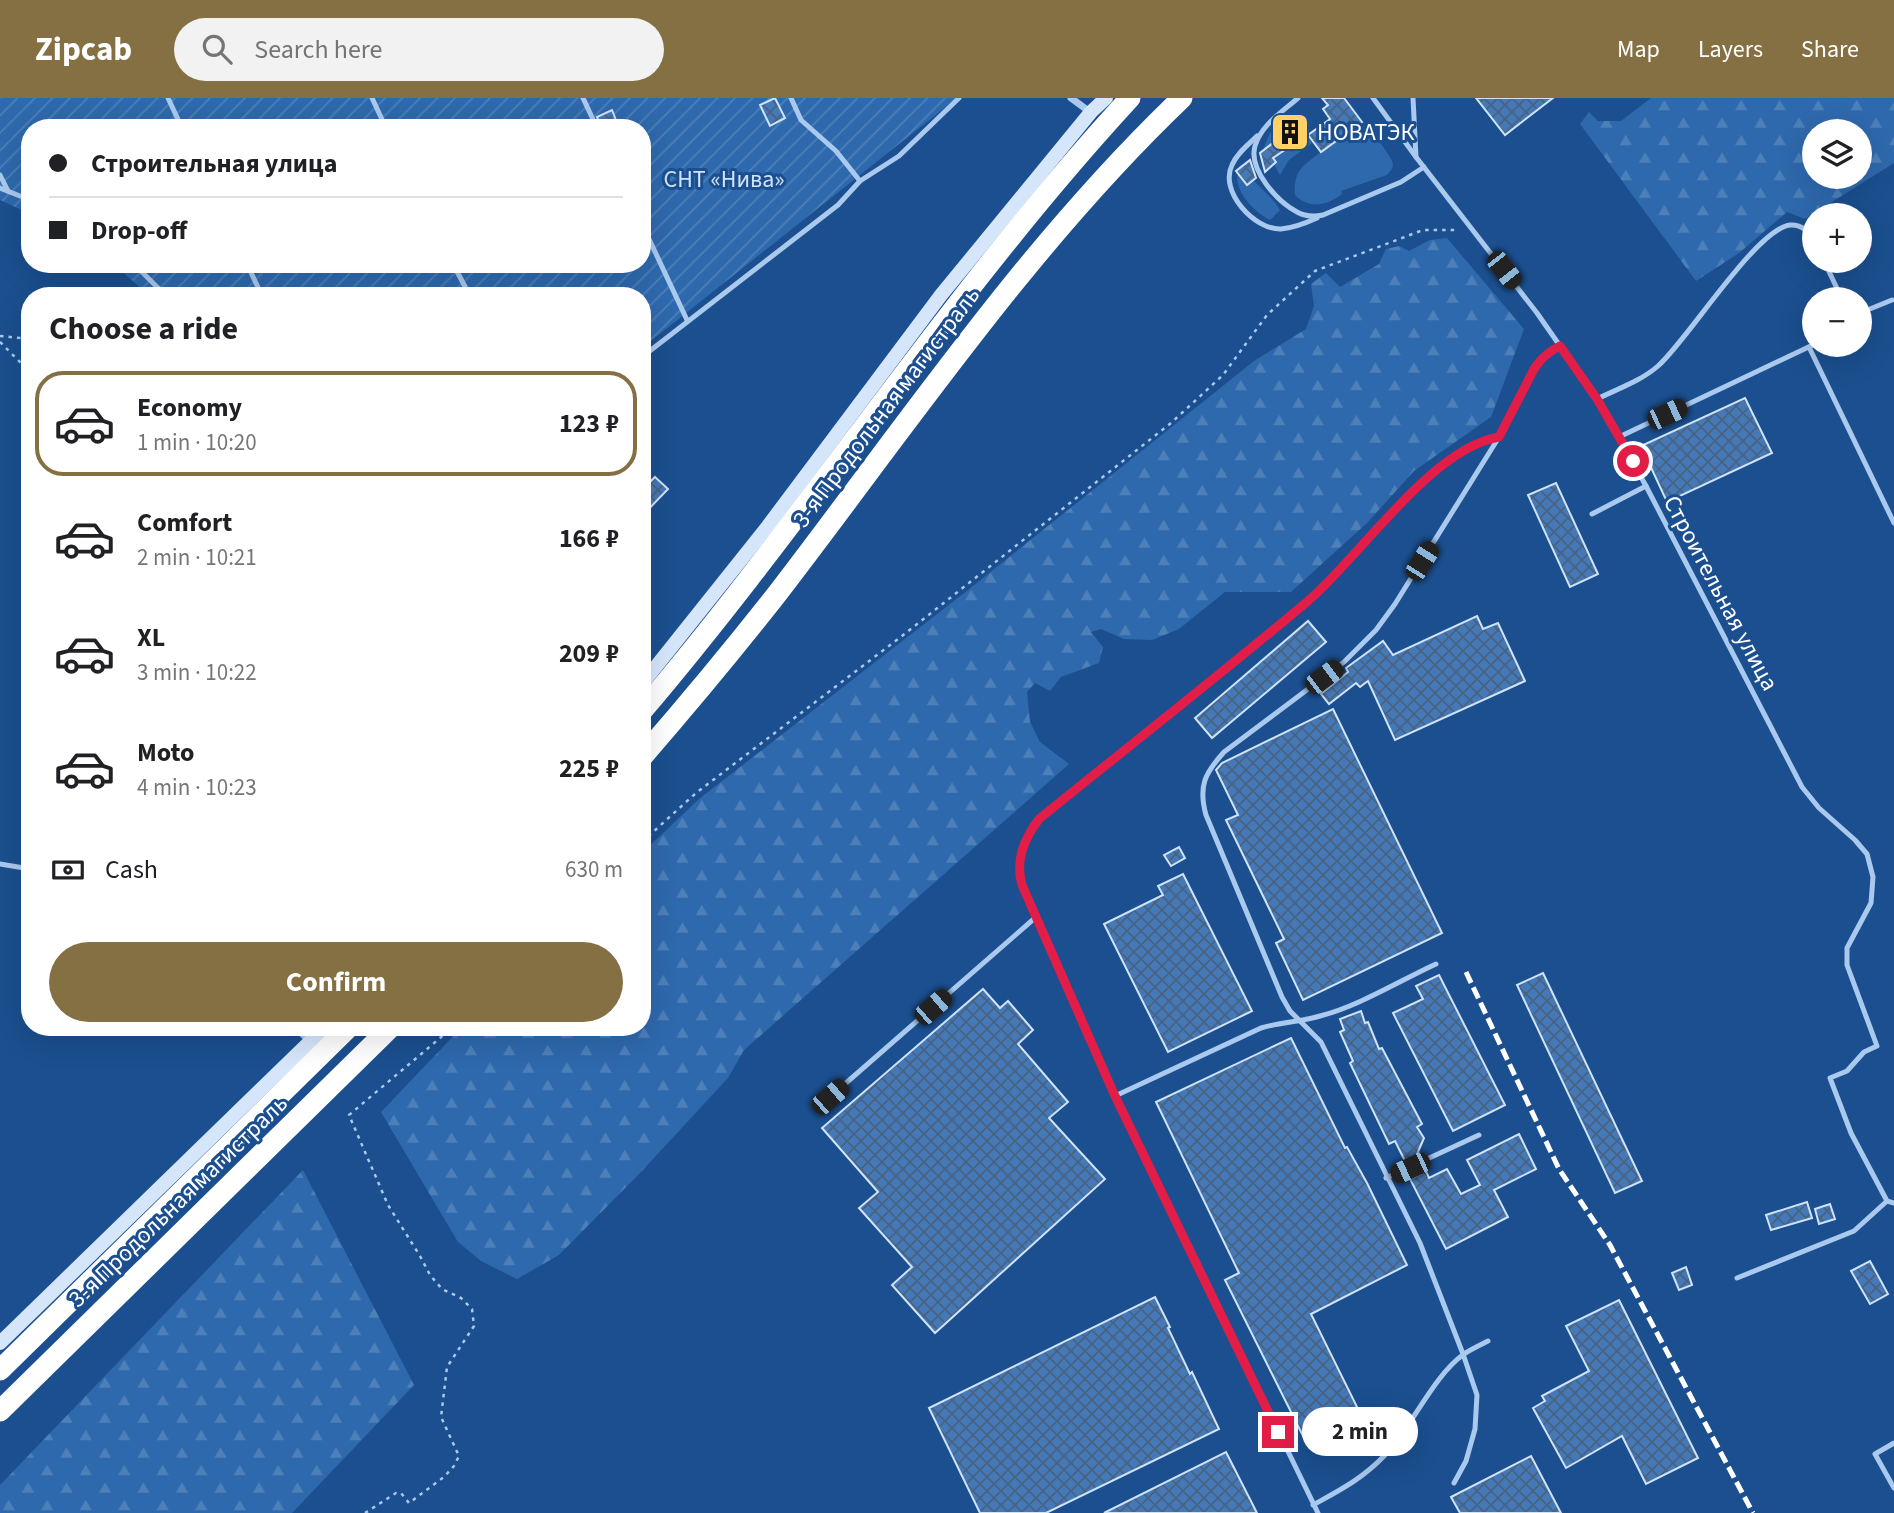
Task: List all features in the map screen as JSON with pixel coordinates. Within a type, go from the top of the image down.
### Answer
[{"type":"highway","name":"3-я Продольная магистраль","points":[[651,700],[770,552],[944,323],[1051,189],[1130,98]]},
{"type":"highway","name":"3-я Продольная магистраль","points":[[651,747],[702,688],[769,603],[1054,233],[1134,144],[1182,98]]},
{"type":"highway","name":"3-я Продольная магистраль","points":[[0,1370],[340,1036]]},
{"type":"highway","name":"3-я Продольная магистраль","points":[[0,1411],[382,1036]]},
{"type":"street","points":[[1071,98],[1091,112]]},
{"type":"street","points":[[651,673],[768,526],[941,295],[1091,112],[1106,98]]},
{"type":"street","points":[[1134,144],[1193,98]]},
{"type":"street","points":[[0,1343],[317,1036]]},
{"type":"lane","points":[[168,98],[178,119]]},
{"type":"lane","points":[[372,98],[382,119]]},
{"type":"lane","points":[[583,98],[593,119]]},
{"type":"lane","points":[[791,98],[801,120],[836,151],[860,181]]},
{"type":"lane","points":[[651,350],[838,205],[860,181],[899,156],[959,98]]},
{"type":"lane","points":[[1298,98],[1239,153],[1230,167],[1230,185],[1238,202],[1252,219],[1279,229],[1298,226],[1401,182],[1424,167]]},
{"type":"lane","name":"Строительная улица","points":[[1373,98],[1597,399],[1646,486],[1802,787],[1867,854],[1873,877],[1871,903],[1847,948],[1847,965],[1877,1045],[1869,1048],[1847,1071],[1830,1079],[1851,1133],[1886,1201]]},
{"type":"lane","points":[[1413,98],[1416,156]]},
{"type":"lane","points":[[1259,134],[1253,150],[1255,164],[1261,176],[1286,204],[1297,212],[1310,217],[1324,215]]},
{"type":"lane","points":[[0,175],[8,192]]},
{"type":"lane","points":[[0,188],[21,197]]},
{"type":"lane","points":[[1597,399],[1657,367],[1670,355],[1721,287],[1759,247],[1783,227],[1791,225],[1802,227]]},
{"type":"lane","points":[[651,243],[687,320]]},
{"type":"lane","points":[[143,273],[157,287]]},
{"type":"lane","points":[[1872,308],[1892,300]]},
{"type":"lane","points":[[1454,1483],[1466,1461],[1475,1429],[1476,1395],[1463,1354],[1420,1243],[1321,1042],[1290,1011],[1282,998],[1206,815],[1202,800],[1203,785],[1209,768],[1224,752],[1344,662],[1376,630],[1499,437],[1540,359],[1560,346]]},
{"type":"lane","points":[[1619,437],[1802,351]]},
{"type":"lane","points":[[1817,357],[1894,523]]},
{"type":"lane","points":[[1318,1513],[1115,1096],[1019,872],[1020,853],[1039,819],[1310,599],[1407,497],[1475,443],[1499,437]]},
{"type":"lane","points":[[1592,514],[1646,486]]},
{"type":"lane","points":[[0,864],[21,868]]},
{"type":"lane","points":[[830,1097],[1037,917]]},
{"type":"lane","points":[[1115,1096],[1261,1028],[1341,1009],[1436,964]]},
{"type":"lane","points":[[304,1036],[311,1042]]},
{"type":"lane","points":[[1386,1178],[1479,1135]]},
{"type":"lane","points":[[1737,1278],[1854,1231],[1886,1201],[1894,1203]]},
{"type":"lane","points":[[1313,1505],[1356,1482],[1385,1455],[1442,1377],[1463,1354],[1488,1341]]},
{"type":"lane","points":[[1894,1443],[1875,1454],[1894,1488]]},
{"type":"path","points":[[651,834],[696,793],[902,636],[1171,423],[1223,375],[1267,315],[1315,271],[1423,230],[1452,232],[1471,228]]},
{"type":"path","points":[[0,336],[21,338]]},
{"type":"path","points":[[0,342],[21,363]]},
{"type":"path","points":[[365,1513],[396,1493],[401,1493],[409,1503],[454,1466],[459,1456],[441,1417],[447,1367],[474,1326],[472,1309],[461,1298],[442,1289],[430,1275],[388,1205],[349,1115],[442,1036]]},
{"type":"green space","name":"СНТ «Нива»","points":[[0,98],[957,98],[651,341],[651,287],[140,287],[123,273],[651,273],[651,119],[21,119],[21,210],[0,200]]},
{"type":"green space","points":[[1651,98],[1894,98],[1894,163],[1872,177],[1872,119],[1802,119],[1802,189],[1853,189],[1830,203],[1802,203],[1802,218],[1787,212],[1739,253],[1696,281],[1580,124],[1589,112],[1598,121],[1621,121]]},
{"type":"green space","points":[[1366,124],[1392,162],[1392,168],[1387,175],[1341,191],[1342,194],[1324,203],[1312,204],[1295,195],[1296,178],[1303,167],[1319,153]]},
{"type":"green space","points":[[1275,128],[1292,152],[1309,139],[1312,143],[1289,160],[1280,175],[1264,147]]},
{"type":"green space","points":[[1241,164],[1280,210],[1270,220],[1243,196],[1237,180]]},
{"type":"green space","points":[[1447,238],[1524,329],[1491,417],[1414,471],[1367,523],[1291,592],[1225,592],[1179,629],[1152,640],[1124,639],[1101,629],[1091,632],[1103,647],[1099,663],[1061,677],[1050,691],[1035,683],[1027,692],[1030,722],[1040,742],[1069,764],[744,1050],[728,1078],[559,1255],[517,1279],[481,1261],[458,1242],[381,1112],[453,1036],[651,1036],[651,844],[699,799],[968,590],[1254,361],[1306,329],[1314,306],[1311,284],[1326,273],[1340,287],[1379,264],[1386,249],[1399,246],[1409,251],[1430,240]]},
{"type":"green space","points":[[303,1170],[414,1385],[292,1513],[0,1513],[0,1485]]},
{"type":"building","points":[[775,98],[785,118],[770,126],[760,105]]},
{"type":"building","points":[[1322,98],[1344,98],[1362,122],[1321,152],[1308,135],[1330,119],[1323,109],[1328,105]]},
{"type":"building","points":[[1476,98],[1553,98],[1505,135]]},
{"type":"building","points":[[612,110],[616,119],[598,119],[597,117]]},
{"type":"building","points":[[1290,117],[1304,137],[1273,158],[1276,162],[1265,172],[1260,153],[1283,135],[1276,126]]},
{"type":"building","points":[[1250,160],[1256,178],[1247,185],[1236,171]]},
{"type":"building","points":[[1745,398],[1772,453],[1667,502],[1641,446]]},
{"type":"building","points":[[655,477],[668,489],[651,507],[651,481]]},
{"type":"building","points":[[1556,483],[1598,574],[1570,587],[1528,495]]},
{"type":"building","points":[[1477,616],[1483,629],[1498,623],[1525,681],[1395,740],[1368,681],[1360,687],[1356,683],[1329,704],[1321,694],[1348,672],[1346,668],[1383,641],[1393,655]]},
{"type":"building","points":[[1308,621],[1326,642],[1212,738],[1195,718]]},
{"type":"building","points":[[1333,709],[1442,933],[1303,1000],[1276,943],[1284,939],[1226,820],[1238,815],[1216,770],[1222,763]]},
{"type":"building","points":[[1179,847],[1185,858],[1171,866],[1164,855]]},
{"type":"building","points":[[1183,874],[1252,1011],[1168,1052],[1104,924],[1163,895],[1158,886]]},
{"type":"building","points":[[1543,973],[1642,1181],[1615,1193],[1517,985]]},
{"type":"building","points":[[1439,975],[1505,1105],[1453,1131],[1393,1013],[1423,999],[1416,986]]},
{"type":"building","points":[[983,989],[1000,1008],[1008,1001],[1033,1030],[1018,1044],[1068,1102],[1049,1118],[1105,1179],[935,1333],[892,1285],[912,1267],[859,1208],[878,1192],[822,1128]]},
{"type":"building","points":[[1361,1011],[1379,1049],[1382,1048],[1422,1124],[1417,1127],[1424,1138],[1415,1159],[1406,1163],[1395,1141],[1389,1144],[1350,1063],[1353,1061],[1340,1032],[1344,1030],[1340,1019]]},
{"type":"building","points":[[1291,1038],[1407,1265],[1311,1314],[1361,1415],[1306,1442],[1225,1280],[1239,1273],[1156,1102]]},
{"type":"building","points":[[1519,1134],[1536,1169],[1494,1190],[1508,1217],[1446,1249],[1410,1179],[1426,1171],[1429,1178],[1447,1169],[1461,1194],[1480,1185],[1467,1160]]},
{"type":"building","points":[[1807,1202],[1812,1218],[1771,1230],[1766,1215]]},
{"type":"building","points":[[1830,1204],[1835,1219],[1819,1224],[1815,1209]]},
{"type":"building","points":[[1870,1261],[1888,1294],[1870,1304],[1851,1271]]},
{"type":"building","points":[[1686,1267],[1692,1285],[1679,1290],[1672,1273]]},
{"type":"building","points":[[1155,1297],[1219,1429],[1046,1513],[980,1513],[929,1408]]},
{"type":"building","points":[[1619,1300],[1698,1458],[1646,1484],[1622,1436],[1566,1468],[1533,1408],[1545,1401],[1542,1396],[1589,1371],[1566,1326]]},
{"type":"building","points":[[1226,1452],[1257,1513],[1104,1513]]},
{"type":"building","points":[[1531,1456],[1561,1513],[1460,1513],[1451,1497]]},
{"type":"railway","points":[[1466,972],[1559,1169],[1610,1245],[1753,1513]]},
{"type":"place","name":"НОВАТЭК","points":[[1290,132]]},
{"type":"route","points":[[1278,1432],[1115,1096],[1022,885],[1019,872],[1020,853],[1039,819],[1310,599],[1407,497],[1463,450],[1485,439],[1499,437],[1534,369],[1540,359],[1550,351],[1560,346],[1597,399],[1633,461]]}]
